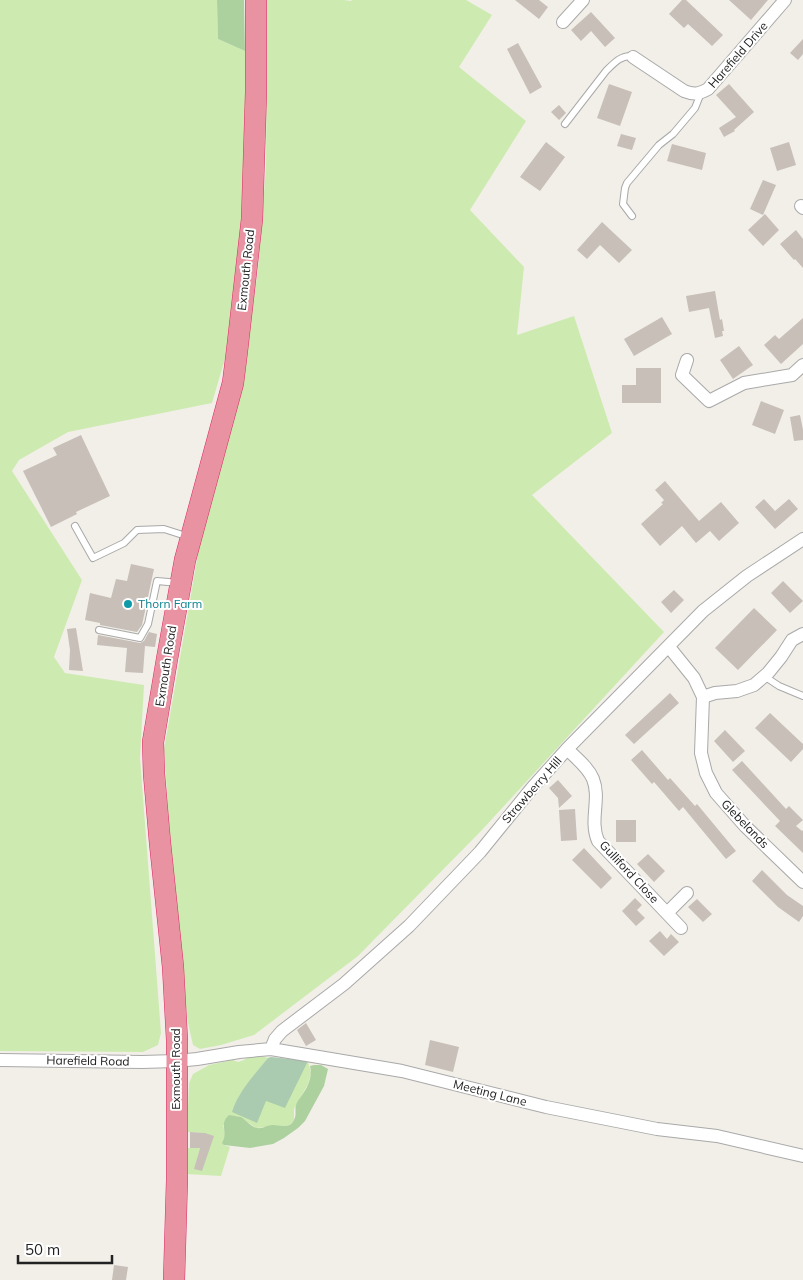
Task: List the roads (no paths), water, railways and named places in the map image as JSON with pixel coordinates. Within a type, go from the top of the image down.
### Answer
[{"type":"highway","name":"Exmouth Road","points":[[174,1280],[177,1180],[177,1040],[173,967],[154,774],[154,742],[180,583],[190,537],[232,383],[237,351],[252,219],[256,92],[256,0]]},
{"type":"street","points":[[563,22],[583,0]]},
{"type":"street","name":"Harefield Drive","points":[[633,57],[691,94],[701,93],[708,89],[785,0]]},
{"type":"street","points":[[687,360],[682,375],[709,401],[744,383],[792,375],[803,365]]},
{"type":"street","name":"Strawberry Hill","points":[[270,1049],[274,1039],[282,1031],[344,984],[409,926],[480,852],[532,788],[567,750],[703,611],[747,576],[803,539]]},
{"type":"street","points":[[703,697],[715,693],[737,691],[754,684],[781,657],[792,640],[803,634]]},
{"type":"street","name":"Glebelands","points":[[669,647],[694,678],[703,697],[701,753],[706,773],[716,793],[744,826],[803,882]]},
{"type":"street","name":"Gulliford Close","points":[[567,750],[578,759],[593,778],[595,795],[594,824],[598,841],[681,928]]},
{"type":"street","name":"Gulliford Close","points":[[667,913],[687,893]]},
{"type":"street","name":"Meeting Lane","points":[[176,1061],[270,1049],[402,1071],[546,1107],[657,1129],[716,1136],[803,1156]]},
{"type":"street","name":"Harefield Road","points":[[0,1060],[176,1061]]},
{"type":"lane","points":[[565,124],[602,75],[612,65],[626,56],[633,57]]},
{"type":"lane","points":[[632,216],[623,204],[624,188],[627,182],[695,108],[701,93]]},
{"type":"lane","points":[[75,526],[93,558],[124,543],[137,530],[164,529],[190,537]]},
{"type":"lane","points":[[99,630],[140,638],[148,624],[157,581],[180,583]]},
{"type":"lane","points":[[764,676],[779,686],[803,696]]},
{"type":"place","name":"Thorn Farm","points":[[128,604]]}]
